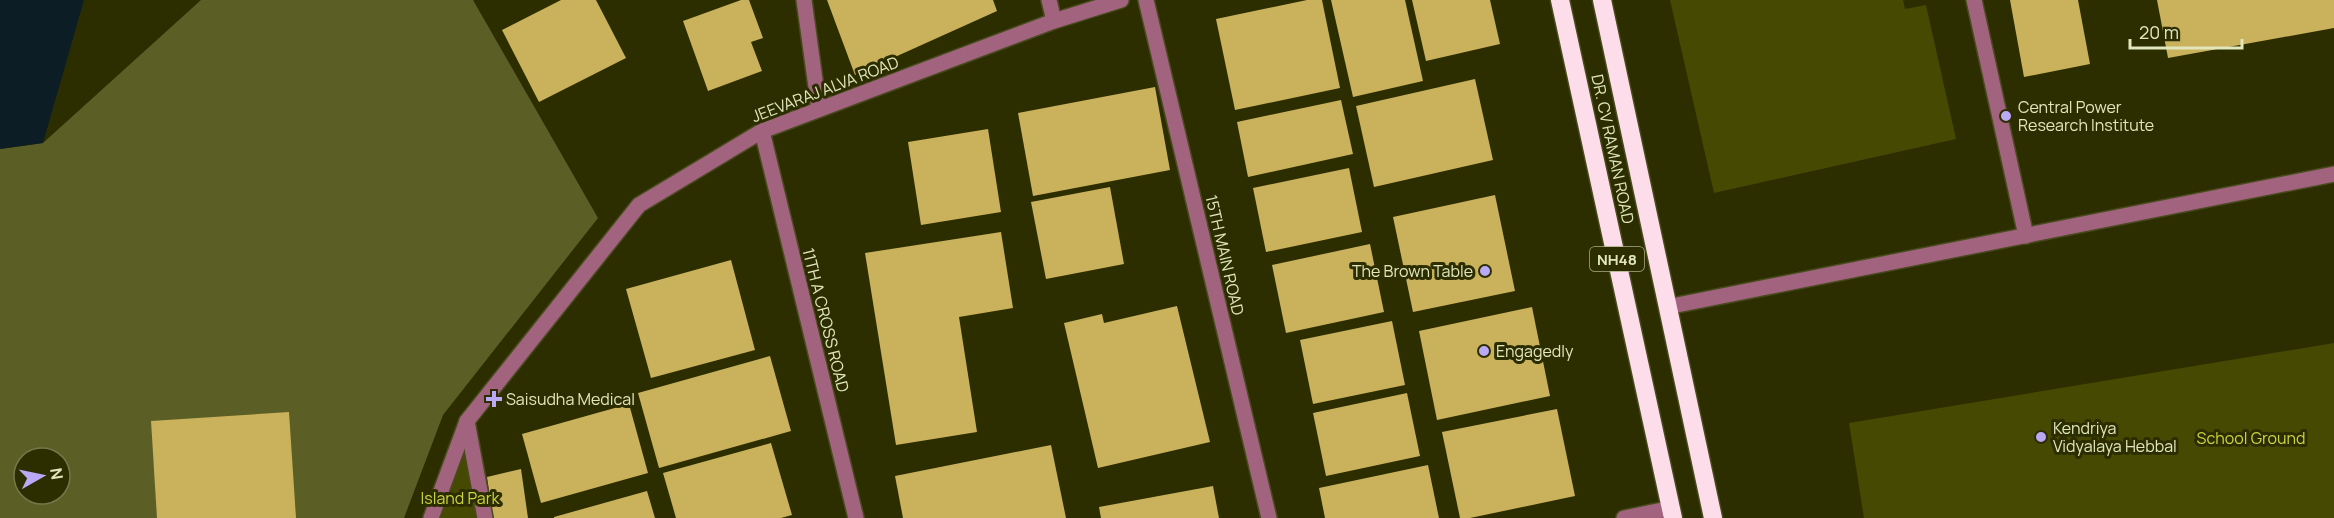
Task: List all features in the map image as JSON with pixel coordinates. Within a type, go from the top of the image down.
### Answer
[{"type":"highway","name":"DR. CV RAMAN ROAD","points":[[1560,0],[1672,513]]},
{"type":"highway","name":"DR. CV RAMAN ROAD","points":[[1602,0],[1713,518]]},
{"type":"street","points":[[804,0],[819,109]]},
{"type":"street","points":[[1049,0],[1054,21]]},
{"type":"street","name":"JEEVARAJ ALVA ROAD","points":[[431,518],[467,421],[639,205],[762,131],[1054,21],[1121,0]]},
{"type":"street","name":"15TH MAIN ROAD","points":[[1146,0],[1269,518]]},
{"type":"street","points":[[1974,0],[2026,236]]},
{"type":"street","name":"11TH A CROSS ROAD","points":[[762,131],[856,518]]},
{"type":"street","points":[[1667,307],[2334,174]]},
{"type":"street","points":[[467,421],[485,518]]},
{"type":"street","points":[[1624,518],[1672,513]]},
{"type":"green space","points":[[201,0],[473,0],[598,218],[443,415],[404,518],[0,518],[0,149],[43,143]]},
{"type":"green space","points":[[1670,0],[1903,0],[1905,9],[1926,5],[1956,139],[1714,193]]},
{"type":"green space","name":"School Ground","points":[[2334,343],[2334,518],[1864,518],[1849,423]]},
{"type":"green space","name":"Island Park","points":[[467,421],[485,518],[431,518]]},
{"type":"water","points":[[0,0],[84,0],[43,143],[0,149]]},
{"type":"building","points":[[561,0],[596,0],[626,58],[539,102],[502,30]]},
{"type":"building","points":[[741,0],[749,0],[763,38],[751,42],[762,71],[708,91],[683,21]]},
{"type":"building","points":[[827,0],[993,0],[997,11],[855,75]]},
{"type":"building","points":[[1307,0],[1322,0],[1340,88],[1235,110],[1216,19]]},
{"type":"building","points":[[1331,0],[1405,0],[1423,81],[1353,97]]},
{"type":"building","points":[[1412,0],[1490,0],[1500,44],[1426,61]]},
{"type":"building","name":"Central Power Research Institute","points":[[2010,0],[2078,0],[2090,64],[2024,77]]},
{"type":"building","points":[[2157,0],[2334,0],[2334,28],[2168,58]]},
{"type":"building","points":[[1475,79],[1493,160],[1374,187],[1356,106]]},
{"type":"building","points":[[1155,87],[1170,170],[1033,196],[1018,113]]},
{"type":"building","points":[[1341,100],[1353,154],[1248,177],[1237,122]]},
{"type":"building","points":[[988,129],[1001,212],[921,225],[908,142]]},
{"type":"building","points":[[1349,168],[1362,232],[1266,252],[1253,188]]},
{"type":"building","points":[[1110,187],[1124,264],[1046,279],[1031,202]]},
{"type":"building","points":[[1495,195],[1515,291],[1413,312],[1393,217]]},
{"type":"building","points":[[1001,232],[1013,308],[959,317],[977,432],[896,445],[865,253]]},
{"type":"building","points":[[1370,244],[1384,312],[1286,333],[1272,265]]},
{"type":"building","points":[[731,260],[755,350],[651,378],[626,289]]},
{"type":"building","points":[[1177,306],[1210,442],[1098,468],[1064,323],[1102,314],[1104,323]]},
{"type":"building","points":[[1532,307],[1550,396],[1437,420],[1419,331]]},
{"type":"building","points":[[1392,321],[1405,385],[1313,404],[1300,340]]},
{"type":"building","points":[[770,356],[791,431],[659,468],[638,393]]},
{"type":"building","points":[[1407,393],[1420,456],[1326,476],[1313,413]]},
{"type":"building","points":[[629,404],[648,473],[541,503],[522,434]]},
{"type":"building","points":[[1557,409],[1575,496],[1470,518],[1460,518],[1442,432]]},
{"type":"building","points":[[289,412],[296,518],[157,518],[151,421]]},
{"type":"building","points":[[771,443],[792,515],[781,518],[676,518],[663,473]]},
{"type":"building","points":[[1051,445],[1066,518],[903,518],[895,476]]},
{"type":"building","points":[[1428,465],[1439,518],[1325,518],[1319,488]]},
{"type":"building","points":[[521,469],[528,518],[493,518],[487,477]]},
{"type":"building","points":[[1213,486],[1219,518],[1101,518],[1099,507]]},
{"type":"building","points":[[647,491],[655,518],[554,518],[554,517]]},
{"type":"place","name":"Central Power Research Institute","points":[[2006,116]]},
{"type":"place","name":"The Brown Table","points":[[1485,271]]},
{"type":"place","name":"Engagedly","points":[[1484,351]]},
{"type":"place","name":"Saisudha Medical","points":[[494,399]]},
{"type":"place","name":"Kendriya Vidyalaya Hebbal","points":[[2041,437]]}]
